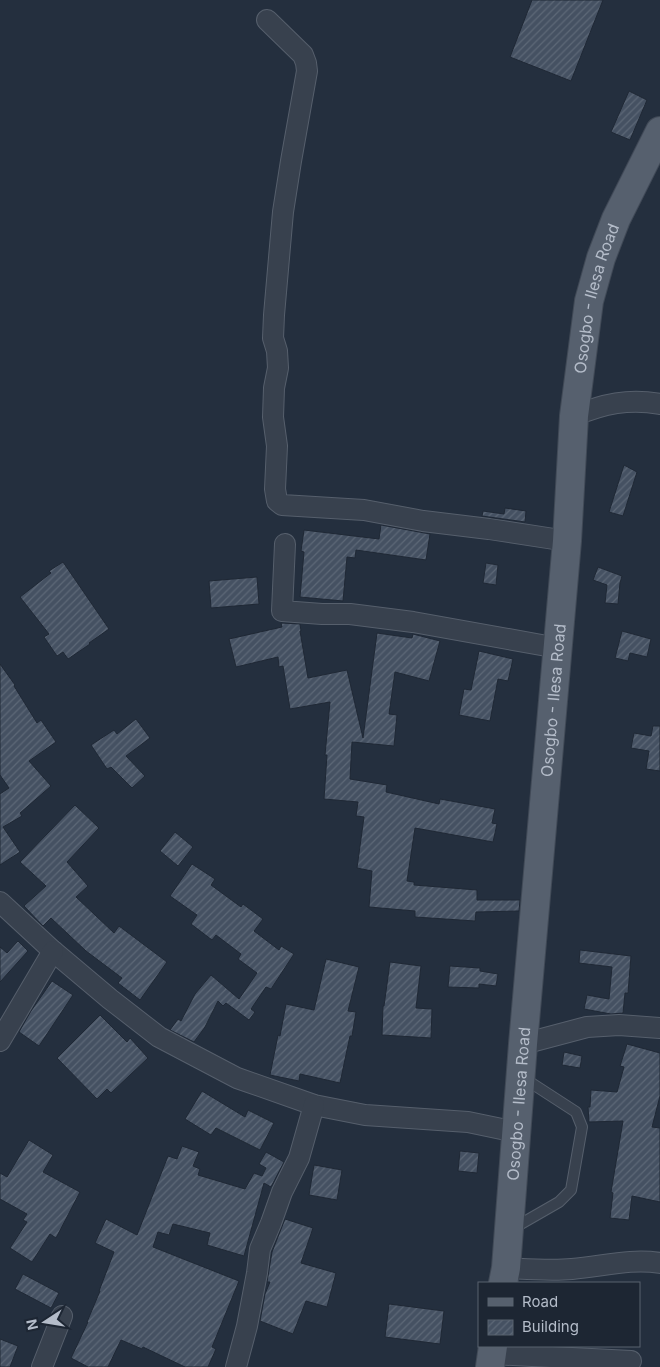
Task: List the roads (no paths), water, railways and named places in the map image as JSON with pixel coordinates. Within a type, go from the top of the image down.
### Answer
[{"type":"main road","name":"Osogbo - Ilesa Road","points":[[505,1276],[523,1044],[567,540],[574,416],[589,301],[616,219],[660,130]]},
{"type":"street","points":[[267,20],[303,54],[307,71],[283,212],[274,315],[274,338],[278,368],[274,388],[273,417],[277,446],[275,489],[277,501],[282,505],[364,510],[423,521],[567,540]]},
{"type":"street","points":[[574,416],[593,408],[619,402],[660,404]]},
{"type":"street","points":[[284,544],[282,611],[350,614],[413,622],[558,648]]},
{"type":"street","points":[[0,902],[53,951],[159,1037],[237,1078],[314,1104],[365,1116],[468,1122],[516,1132]]},
{"type":"street","points":[[0,1041],[53,951]]},
{"type":"street","points":[[523,1044],[587,1027],[619,1025],[660,1028]]},
{"type":"street","points":[[236,1367],[247,1326],[260,1248],[282,1192],[299,1158],[314,1104]]},
{"type":"street","points":[[505,1276],[627,1261],[660,1263]]},
{"type":"street","points":[[42,1367],[62,1316]]},
{"type":"street","points":[[492,1356],[631,1361]]},
{"type":"lane","points":[[509,1231],[559,1202],[571,1190],[582,1127],[576,1112],[521,1077]]}]
